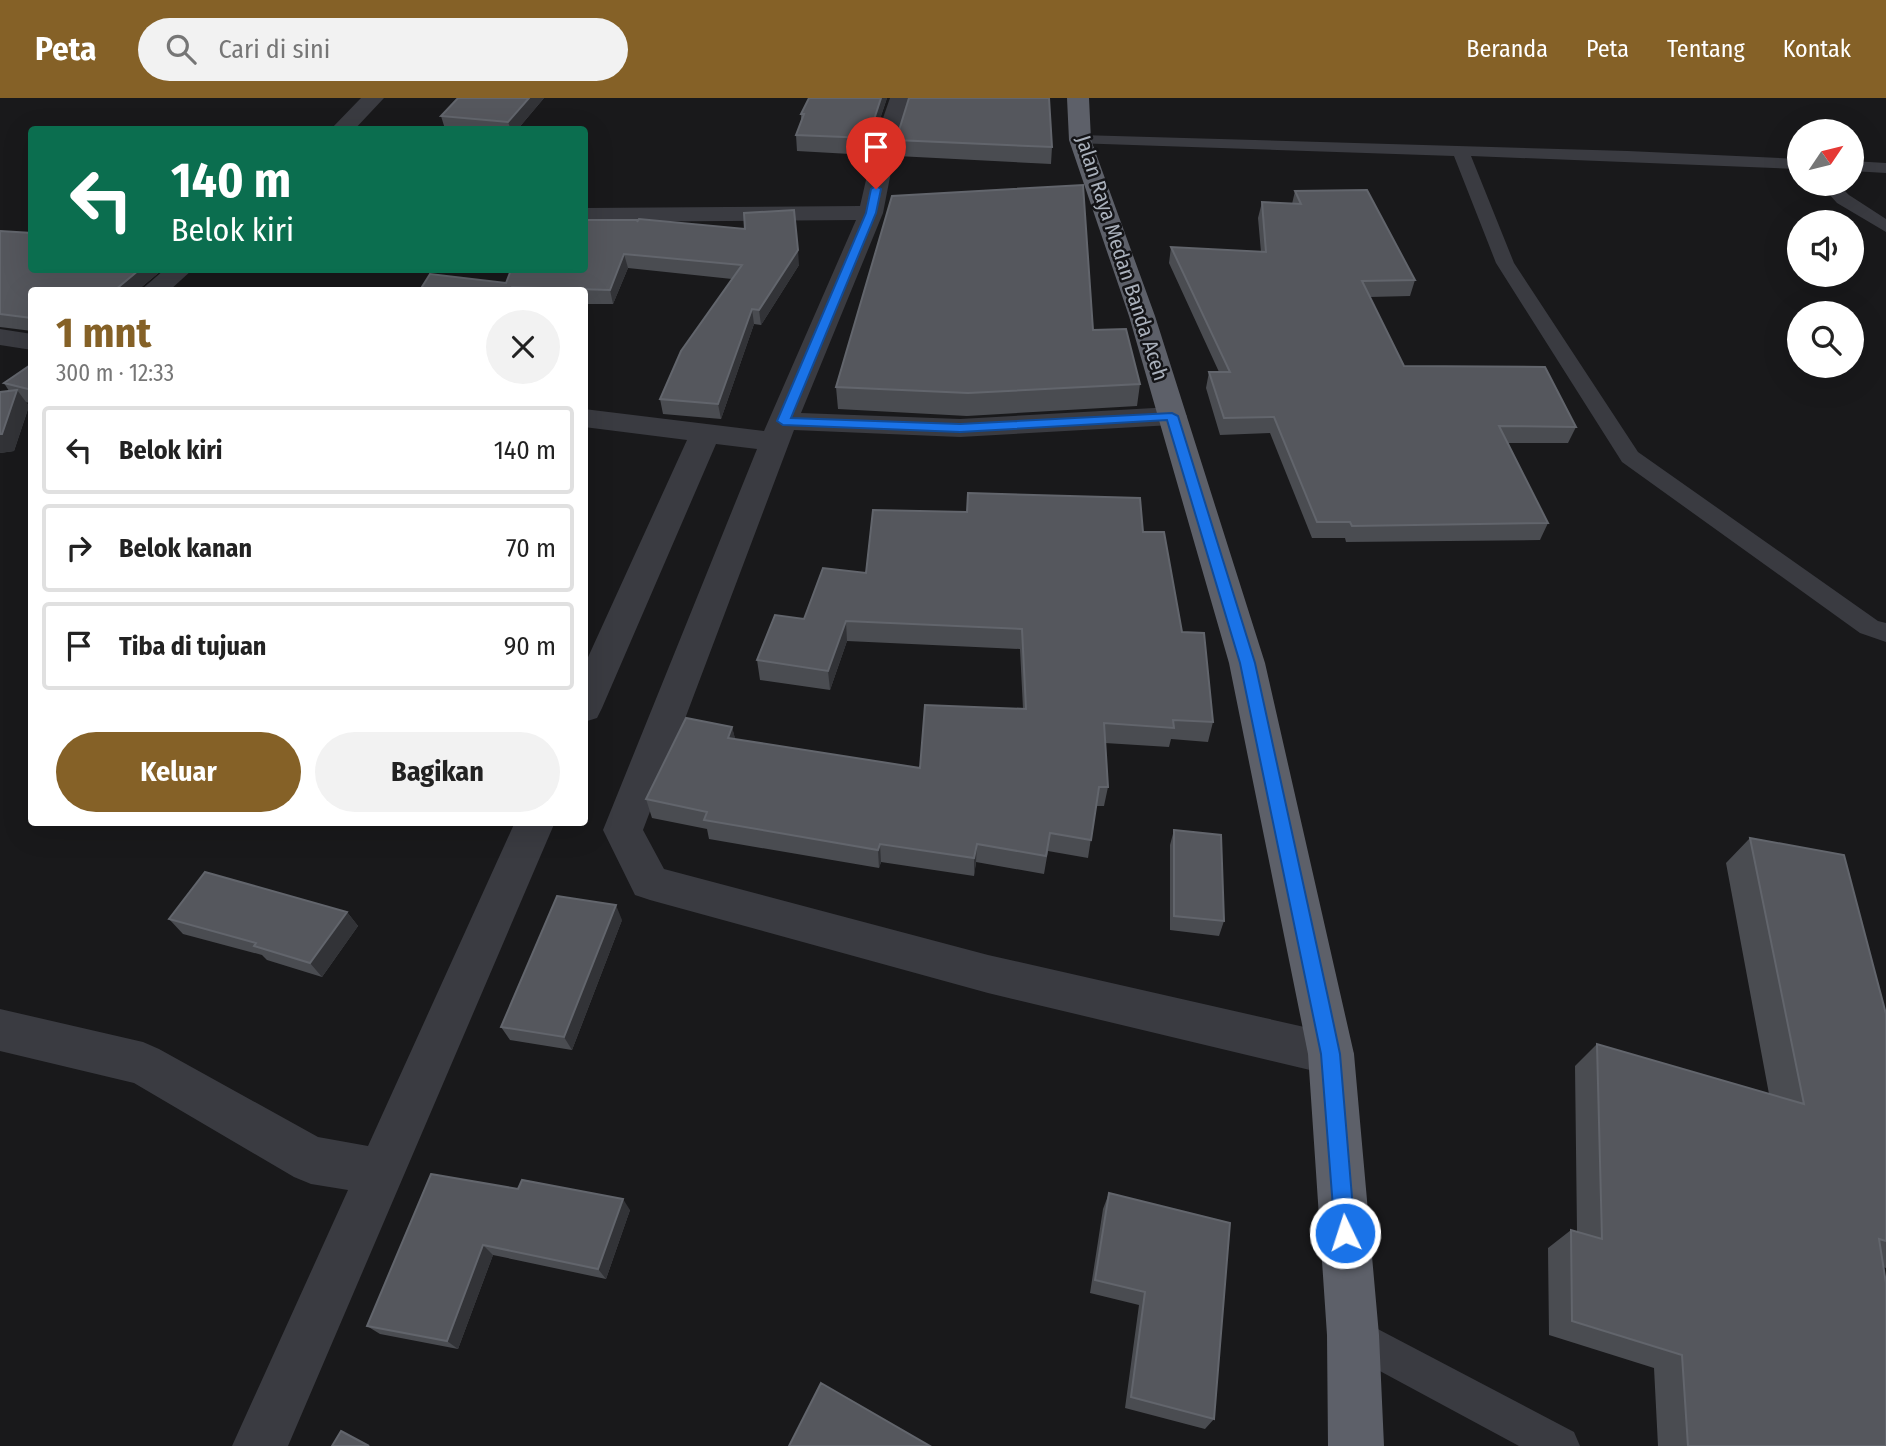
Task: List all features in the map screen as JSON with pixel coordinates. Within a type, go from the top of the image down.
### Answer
[{"type":"highway","name":"Jalan Raya Medan Banda Aceh","points":[[1078,98],[1080,141],[1142,316],[1247,663],[1331,1054],[1353,1335],[1356,1446]]},
{"type":"street","points":[[345,126],[373,98]]},
{"type":"street","points":[[901,98],[886,141],[871,213],[779,432],[623,830],[650,883],[988,974],[1331,1054]]},
{"type":"street","points":[[588,215],[871,213]]},
{"type":"street","points":[[158,287],[175,273]]},
{"type":"street","points":[[0,337],[28,341]]},
{"type":"street","points":[[588,419],[705,435],[960,428],[1172,416]]},
{"type":"street","points":[[588,699],[705,435]]},
{"type":"street","points":[[260,1446],[533,826]]},
{"type":"street","points":[[0,1030],[143,1064],[311,1160],[381,1172]]},
{"type":"lane","points":[[1080,141],[1460,150],[1787,164]]},
{"type":"lane","points":[[1460,150],[1505,263],[1630,457],[1869,626],[1886,633]]},
{"type":"lane","points":[[1864,167],[1886,168]]},
{"type":"lane","points":[[1840,196],[1886,227]]},
{"type":"lane","points":[[1353,1335],[1560,1446]]},
{"type":"building","points":[[458,98],[529,98],[508,122],[441,116]]},
{"type":"building","points":[[809,98],[881,98],[868,138],[796,135],[804,114],[801,114]]},
{"type":"building","points":[[909,98],[1049,98],[1052,147],[896,140]]},
{"type":"building","points":[[1083,185],[1093,330],[1126,329],[1140,384],[968,393],[836,387],[892,196]]},
{"type":"building","points":[[1367,190],[1415,280],[1362,281],[1404,366],[1545,367],[1576,427],[1499,426],[1548,523],[1352,526],[1350,522],[1317,522],[1274,417],[1224,418],[1209,372],[1230,372],[1171,247],[1266,252],[1262,202],[1301,204],[1295,191]]},
{"type":"building","points":[[794,210],[798,250],[759,310],[752,309],[718,404],[660,399],[681,351],[742,265],[624,254],[610,290],[588,289],[588,287],[422,287],[430,274],[506,283],[510,273],[588,273],[588,220],[638,220],[637,222],[639,219],[745,229],[744,213]]},
{"type":"building","points":[[0,231],[28,233],[28,273],[135,273],[119,287],[28,287],[28,318],[0,314]]},
{"type":"building","points":[[28,367],[28,389],[4,383]]},
{"type":"building","points":[[17,390],[2,434],[0,434],[0,392]]},
{"type":"building","points":[[968,493],[1140,498],[1143,532],[1164,532],[1182,632],[1204,633],[1213,722],[1173,720],[1174,728],[1104,723],[1108,787],[1099,787],[1091,840],[1050,833],[1046,856],[977,844],[974,858],[880,844],[878,850],[704,820],[707,812],[646,799],[686,718],[732,727],[728,738],[920,768],[925,705],[1026,709],[1022,629],[846,621],[828,671],[757,660],[775,615],[804,619],[823,568],[866,573],[873,510],[967,512]]},
{"type":"building","points":[[1174,830],[1221,835],[1224,921],[1174,916]]},
{"type":"building","points":[[1750,838],[1844,855],[1886,1014],[1886,1241],[1879,1239],[1886,1283],[1886,1446],[1688,1446],[1682,1355],[1572,1321],[1571,1230],[1602,1239],[1597,1044],[1804,1104]]},
{"type":"building","points":[[205,872],[347,912],[310,963],[254,946],[256,943],[169,919]]},
{"type":"building","points":[[557,896],[616,905],[564,1037],[501,1027]]},
{"type":"building","points":[[431,1174],[518,1189],[522,1180],[623,1199],[598,1269],[483,1245],[447,1341],[367,1326]]},
{"type":"building","points":[[1109,1193],[1230,1223],[1214,1419],[1131,1397],[1145,1292],[1095,1280]]},
{"type":"building","points":[[821,1383],[930,1446],[789,1446]]},
{"type":"building","points":[[341,1431],[369,1446],[332,1446]]},
{"type":"route","points":[[876,189],[871,213],[783,421],[960,428],[1172,416],[1247,663],[1320,1002],[1331,1054],[1345,1233]]}]
